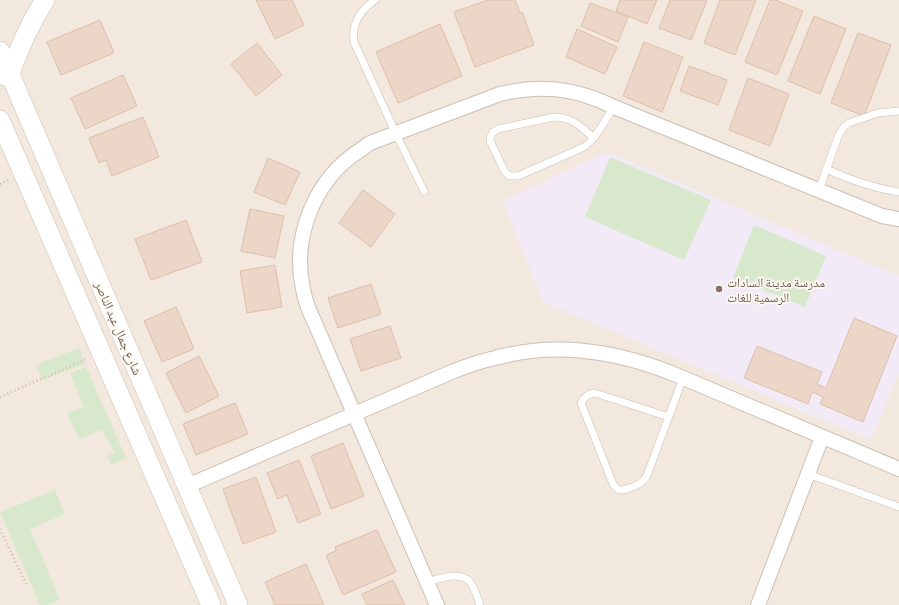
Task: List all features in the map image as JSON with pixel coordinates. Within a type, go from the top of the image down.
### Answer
[{"type":"main road","points":[[5,76],[45,0]]},
{"type":"main road","name":"شارع جمال عبد الناصر","points":[[0,51],[5,76],[187,486],[238,605]]},
{"type":"main road","name":"شارع جمال عبد الناصر","points":[[0,120],[211,605]]},
{"type":"street","points":[[437,605],[307,306],[303,289],[300,272],[300,255],[306,222],[320,191],[330,176],[342,164],[370,144],[500,94],[529,89],[558,89],[572,91],[600,100],[882,216],[899,219]]},
{"type":"street","points":[[187,486],[454,371],[502,356],[538,351],[575,350],[605,353],[648,364],[899,469]]},
{"type":"street","points":[[758,605],[822,437]]},
{"type":"lane","points":[[374,0],[359,16],[354,29],[354,42],[424,191]]},
{"type":"lane","points":[[594,138],[576,122],[563,117],[554,117],[498,129],[492,133],[490,141],[505,172],[510,176],[518,176],[584,147],[594,138],[614,107]]},
{"type":"lane","points":[[818,190],[839,134],[844,127],[849,123],[878,113],[899,111]]},
{"type":"lane","points":[[826,169],[864,185],[899,192]]},
{"type":"lane","points":[[669,417],[595,394],[586,396],[582,403],[615,487],[621,490],[638,485],[646,477],[684,378]]},
{"type":"lane","points":[[808,474],[899,507]]},
{"type":"lane","points":[[427,582],[451,576],[461,577],[471,582],[480,605]]},
{"type":"path","points":[[0,397],[101,353]]},
{"type":"path","points":[[0,529],[26,584]]},
{"type":"shaded area","points":[[0,0],[899,0],[899,605],[0,605]]},
{"type":"shaded area","name":"مدرسة مدينة السادات الرسمية للغات","points":[[607,152],[899,276],[899,373],[871,440],[543,302],[503,201]]},
{"type":"green space","points":[[610,157],[711,200],[684,260],[585,217]]},
{"type":"green space","points":[[754,225],[826,256],[805,307],[733,278]]},
{"type":"green space","points":[[79,348],[85,364],[42,380],[36,365]]},
{"type":"green space","points":[[86,367],[126,458],[111,465],[107,456],[115,453],[102,430],[79,439],[67,413],[84,407],[70,373]]},
{"type":"green space","points":[[55,490],[65,514],[30,529],[60,600],[47,605],[40,605],[0,512]]},
{"type":"building","points":[[256,0],[292,0],[304,25],[275,39]]},
{"type":"building","points":[[488,0],[515,0],[520,13],[522,12],[534,45],[475,67],[454,12]]},
{"type":"building","points":[[620,0],[657,0],[647,24],[616,11]]},
{"type":"building","points":[[670,0],[707,0],[691,40],[659,28]]},
{"type":"building","points":[[720,0],[756,0],[735,55],[704,43]]},
{"type":"building","points":[[770,0],[775,0],[803,11],[777,75],[745,62]]},
{"type":"building","points":[[590,3],[628,17],[618,42],[581,26]]},
{"type":"building","points":[[814,16],[846,29],[820,94],[788,81]]},
{"type":"building","points":[[100,20],[114,53],[61,75],[47,42]]},
{"type":"building","points":[[440,24],[462,76],[398,103],[376,52]]},
{"type":"building","points":[[577,29],[617,47],[605,74],[566,57]]},
{"type":"building","points":[[858,33],[891,45],[864,116],[831,103]]},
{"type":"building","points":[[644,42],[683,57],[662,112],[623,96]]},
{"type":"building","points":[[257,43],[282,75],[256,96],[231,64]]},
{"type":"building","points":[[689,66],[727,80],[718,105],[680,91]]},
{"type":"building","points":[[123,75],[137,106],[85,129],[71,98]]},
{"type":"building","points":[[748,78],[789,94],[770,146],[729,130]]},
{"type":"building","points":[[143,117],[159,157],[112,176],[106,160],[99,163],[89,138]]},
{"type":"building","points":[[268,158],[300,172],[285,205],[254,192]]},
{"type":"building","points":[[363,190],[395,214],[371,247],[339,223]]},
{"type":"building","points":[[250,209],[284,216],[275,258],[241,251]]},
{"type":"building","points":[[186,220],[202,262],[151,280],[135,239]]},
{"type":"building","points":[[275,265],[282,307],[247,313],[240,271]]},
{"type":"building","points":[[371,284],[381,314],[338,328],[328,298]]},
{"type":"building","points":[[176,307],[194,349],[162,362],[144,321]]},
{"type":"building","points":[[854,318],[897,336],[863,422],[820,404],[823,397],[812,392],[808,404],[744,378],[757,346],[822,372],[817,384],[826,388]]},
{"type":"building","points":[[390,326],[401,358],[361,371],[350,339]]},
{"type":"building","points":[[199,356],[219,396],[186,413],[166,373]]},
{"type":"building","points":[[235,403],[248,434],[196,455],[183,424]]},
{"type":"building","points":[[343,443],[364,496],[331,509],[311,456]]},
{"type":"building","points":[[299,460],[321,514],[298,523],[287,495],[278,499],[267,473]]},
{"type":"building","points":[[256,477],[276,532],[243,544],[223,489]]},
{"type":"building","points":[[377,530],[396,572],[343,595],[326,555],[336,551],[335,547]]},
{"type":"building","points":[[306,564],[324,605],[275,605],[265,582]]},
{"type":"building","points":[[393,580],[405,605],[367,605],[362,594]]},
{"type":"place","name":"مدرسة مدينة السادات الرسمية للغات","points":[[719,289]]}]
